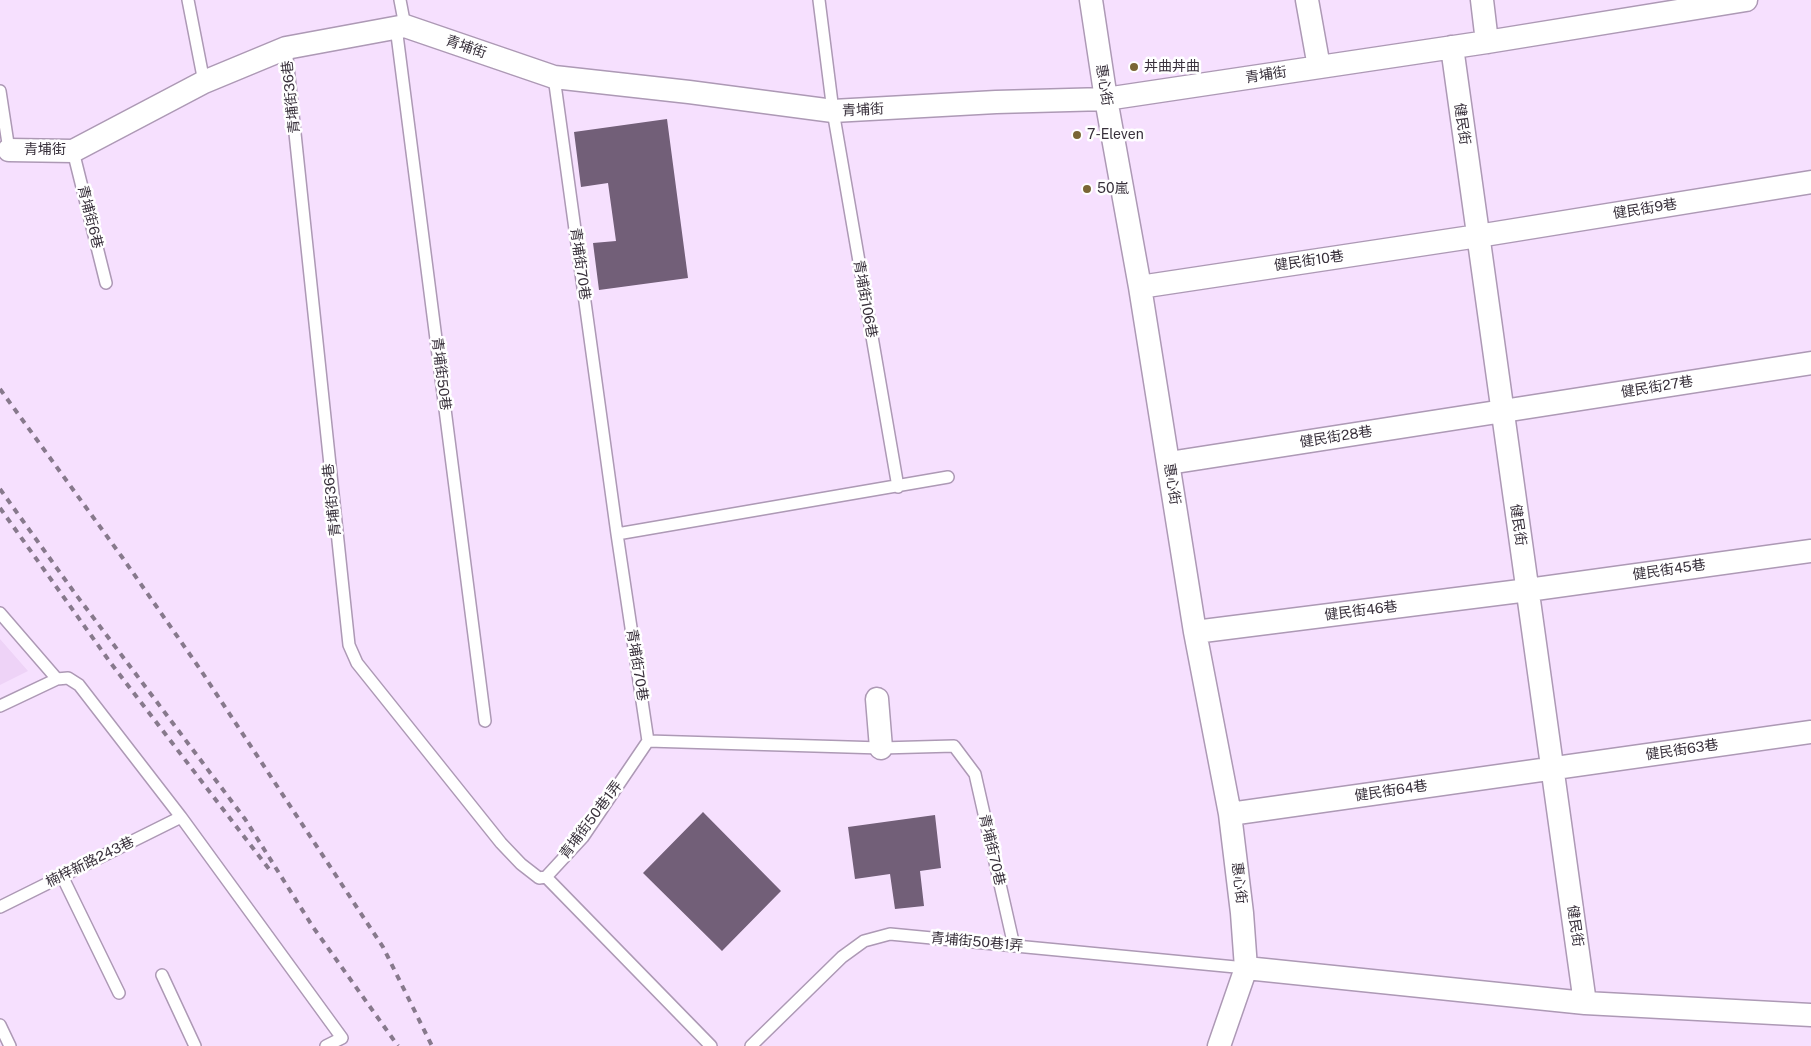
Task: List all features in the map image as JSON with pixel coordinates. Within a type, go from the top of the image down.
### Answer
[{"type":"street","name":"惠心街","points":[[1091,0],[1106,99],[1140,286],[1195,632],[1230,814],[1242,913],[1246,968]]},
{"type":"street","points":[[1307,0],[1319,67]]},
{"type":"street","points":[[1482,0],[1486,42]]},
{"type":"street","name":"青埔街","points":[[9,150],[73,150],[204,82],[286,48],[400,26],[554,77],[832,111],[996,102],[1106,99],[1486,42],[1746,0]]},
{"type":"street","name":"健民街","points":[[1452,47],[1585,1003]]},
{"type":"street","name":"健民街9巷","points":[[1478,236],[1811,182]]},
{"type":"street","name":"健民街10巷","points":[[1140,286],[1478,236]]},
{"type":"street","name":"健民街27巷","points":[[1503,411],[1811,363]]},
{"type":"street","name":"健民街28巷","points":[[1169,464],[1503,411]]},
{"type":"street","name":"健民街45巷","points":[[1528,590],[1811,551]]},
{"type":"street","name":"健民街46巷","points":[[1195,632],[1528,590]]},
{"type":"street","points":[[877,699],[881,748]]},
{"type":"street","name":"健民街63巷","points":[[1553,768],[1811,732]]},
{"type":"street","name":"健民街64巷","points":[[1230,814],[1553,768]]},
{"type":"street","points":[[1219,1046],[1246,968],[1585,1003],[1811,1015]]},
{"type":"lane","points":[[188,0],[204,82]]},
{"type":"lane","name":"青埔街50巷","points":[[400,0],[400,26],[486,721]]},
{"type":"lane","name":"青埔街106巷","points":[[819,0],[832,111],[898,487]]},
{"type":"lane","name":"青埔街36巷","points":[[286,48],[349,644],[357,663],[501,843],[527,869],[539,878],[546,877]]},
{"type":"lane","name":"青埔街70巷","points":[[554,77],[617,534],[648,741],[881,748],[954,746],[975,774],[1014,946]]},
{"type":"lane","points":[[0,91],[9,150]]},
{"type":"lane","name":"青埔街6巷","points":[[73,150],[106,283]]},
{"type":"lane","points":[[617,534],[948,477]]},
{"type":"lane","points":[[0,613],[57,679]]},
{"type":"lane","points":[[0,706],[57,679],[68,678],[78,685],[181,817],[342,1038],[326,1046]]},
{"type":"lane","name":"青埔街50巷1弄","points":[[546,877],[583,836],[648,741]]},
{"type":"lane","name":"楠梓新路243巷","points":[[0,907],[181,817]]},
{"type":"lane","points":[[62,876],[119,993]]},
{"type":"lane","points":[[546,877],[711,1046]]},
{"type":"lane","name":"青埔街50巷1弄","points":[[751,1046],[842,956],[864,941],[890,934],[1246,968]]},
{"type":"lane","points":[[162,975],[195,1046]]},
{"type":"lane","points":[[0,1025],[10,1046]]},
{"type":"shaded area","points":[[0,639],[28,671],[0,685]]},
{"type":"building","points":[[667,119],[688,278],[599,290],[593,243],[616,241],[608,183],[581,187],[574,132]]},
{"type":"building","points":[[703,812],[781,891],[722,951],[643,873]]},
{"type":"building","points":[[935,815],[941,868],[920,871],[924,906],[895,909],[890,874],[855,879],[848,827]]},
{"type":"railway","points":[[0,389],[122,557],[200,669],[383,947],[432,1046]]},
{"type":"railway","points":[[0,489],[74,592],[245,819],[313,927],[398,1046]]},
{"type":"railway","points":[[0,508],[110,662],[272,873]]},
{"type":"place","name":"丼曲丼曲","points":[[1134,67]]},
{"type":"place","name":"7-Eleven","points":[[1077,135]]},
{"type":"place","name":"50嵐","points":[[1087,189]]}]
